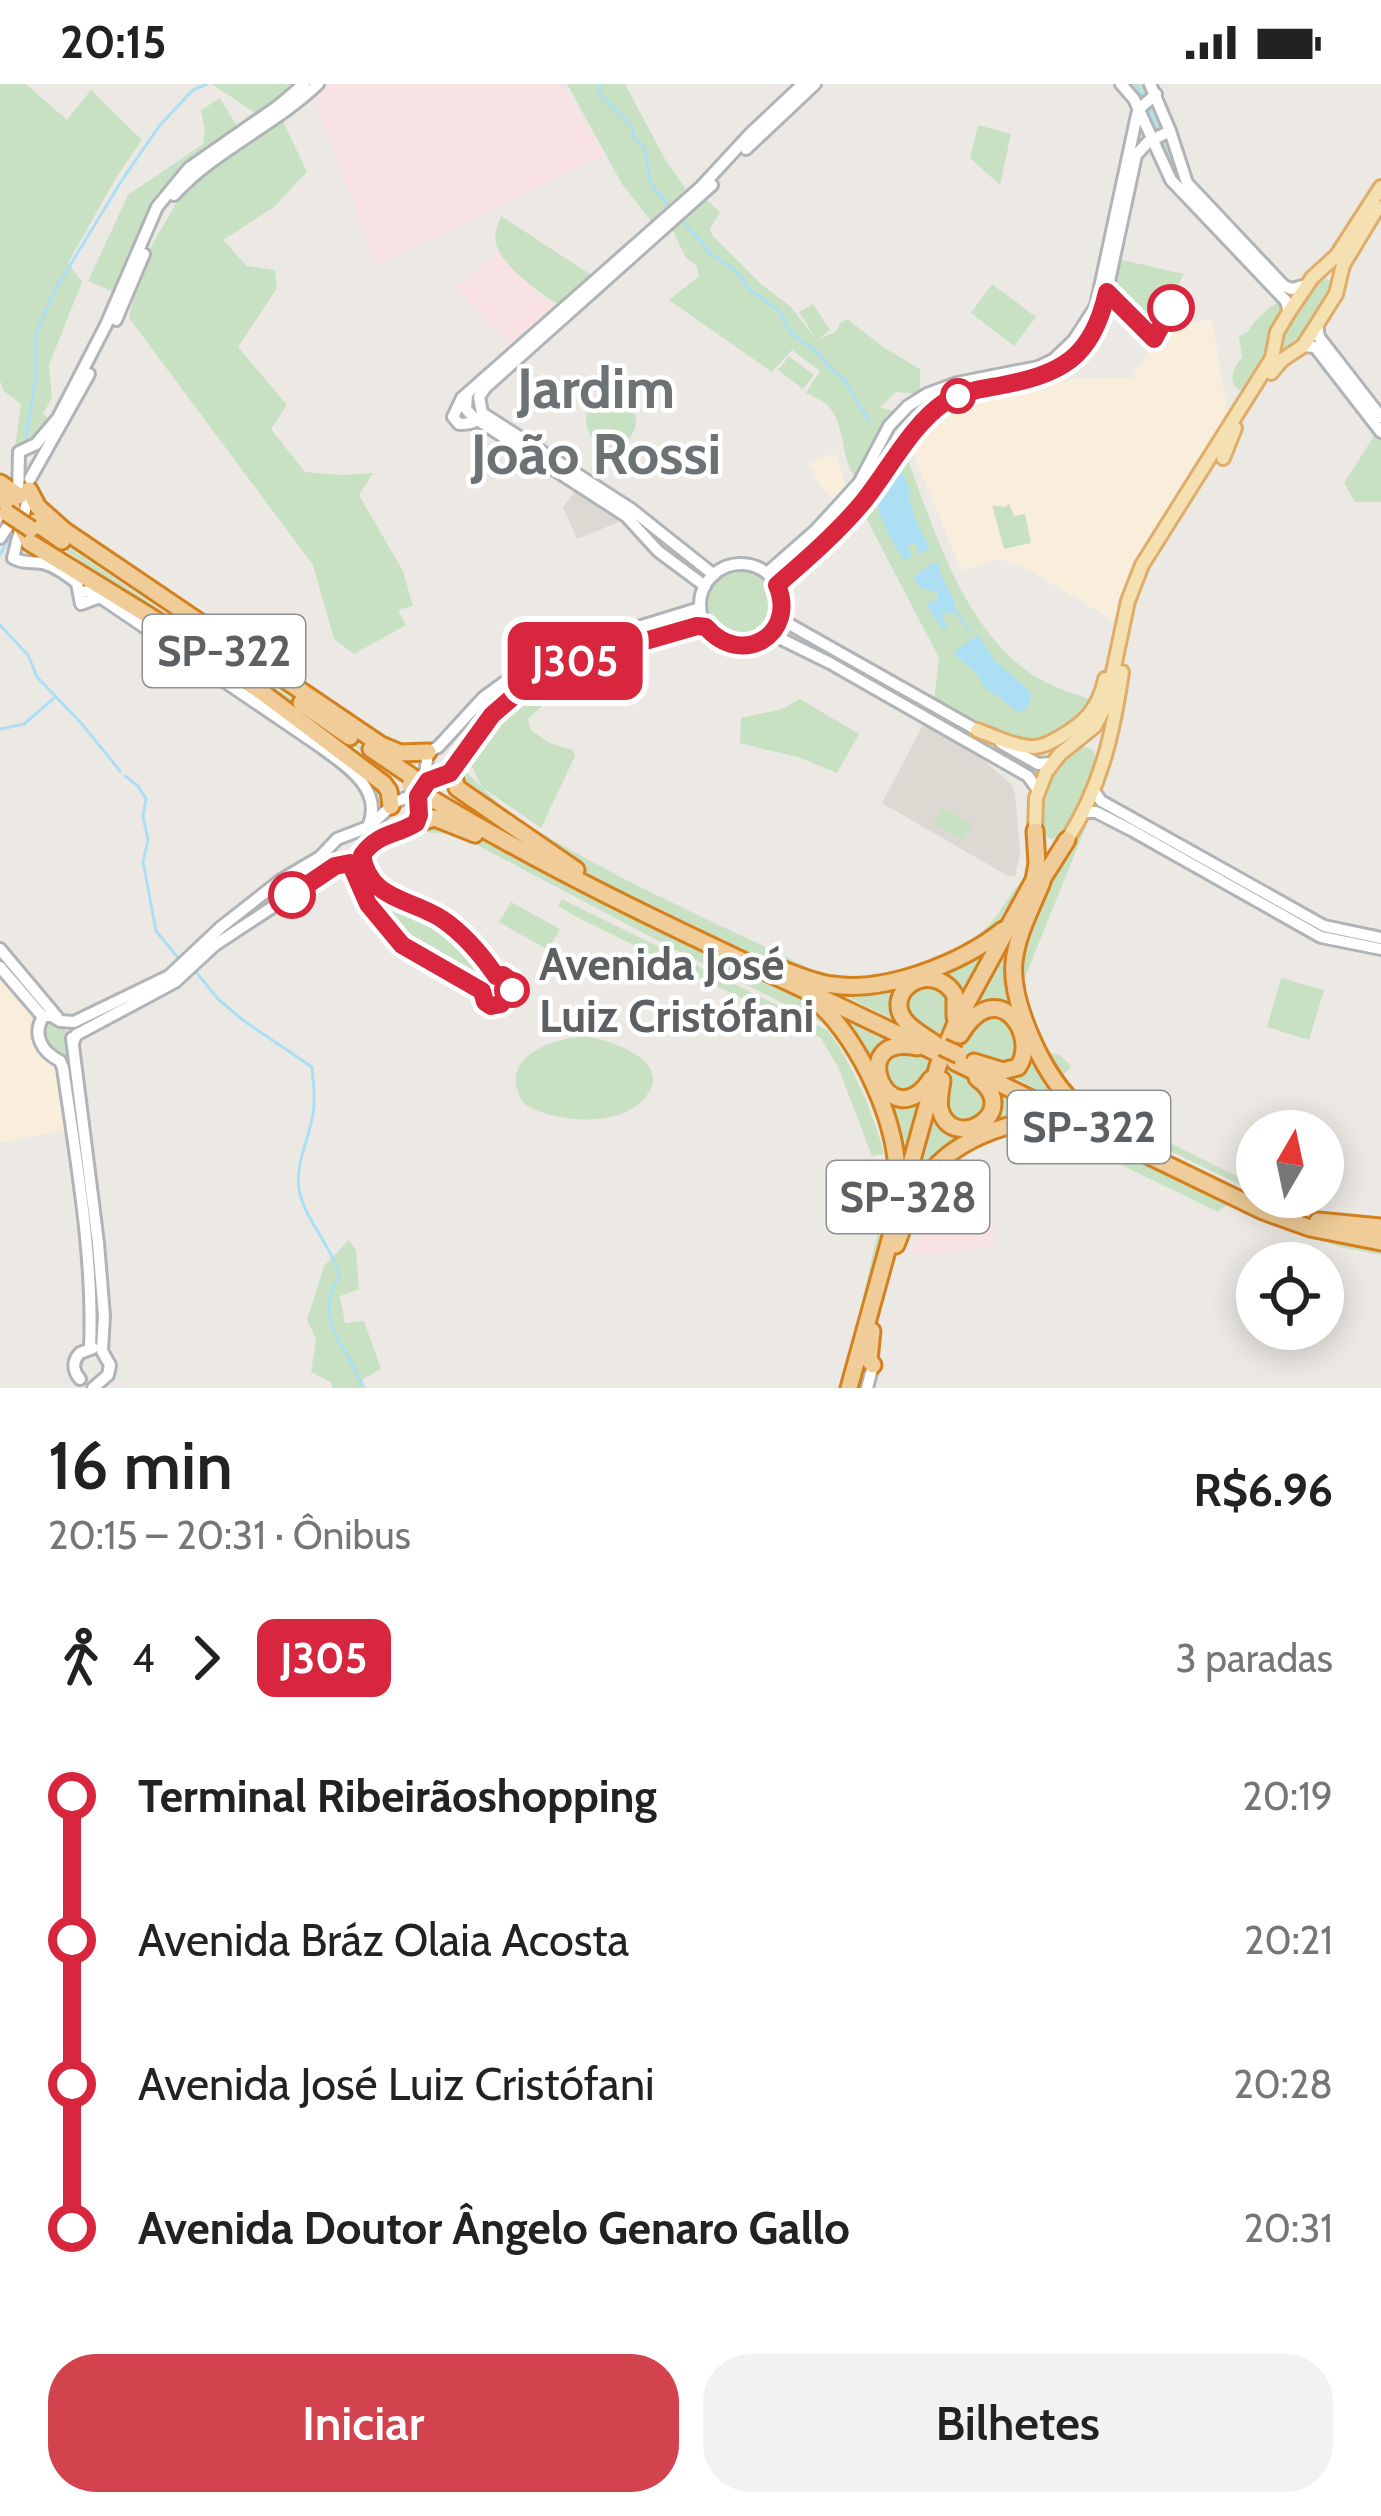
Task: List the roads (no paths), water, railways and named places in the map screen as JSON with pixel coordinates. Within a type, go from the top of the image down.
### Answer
[{"type":"highway","name":"SP-322","points":[[17,505],[70,547],[378,754],[412,782]]},
{"type":"highway","name":"SP-322","points":[[17,505],[214,656],[498,838],[1125,1140],[1268,1203],[1381,1238]]},
{"type":"highway","points":[[17,505],[58,526],[386,748],[400,753],[433,750]]},
{"type":"highway","points":[[70,547],[161,598]]},
{"type":"highway","points":[[214,656],[381,781],[389,791],[386,807]]},
{"type":"highway","points":[[299,690],[378,754]]},
{"type":"highway","points":[[453,767],[457,788],[581,878]]},
{"type":"highway","points":[[410,826],[430,818],[445,821],[581,878]]},
{"type":"highway","points":[[946,1056],[1066,840],[1046,839],[1030,828]]},
{"type":"highway","points":[[946,1056],[1036,874],[1030,828]]},
{"type":"highway","points":[[1046,874],[1015,956],[1018,997],[1041,1056],[1058,1084],[1085,1112],[1125,1140]]},
{"type":"highway","points":[[770,969],[832,985],[885,982],[957,959],[993,938],[1013,919]]},
{"type":"highway","points":[[770,969],[814,1000],[845,1031],[890,1127],[898,1171],[884,1269]]},
{"type":"highway","points":[[995,1008],[1012,1016],[1024,1048],[1018,1067],[1003,1071],[946,1056],[978,1012],[995,1008]]},
{"type":"highway","name":"SP-328","points":[[852,1388],[946,1056]]},
{"type":"highway","points":[[884,1269],[924,1181],[967,1144],[1012,1124],[1041,1119],[1069,1122],[1125,1140]]},
{"type":"highway","name":"SP-322","points":[[1125,1140],[1285,1220],[1333,1233],[1381,1238]]},
{"type":"highway","name":"SP-328","points":[[852,1388],[884,1269]]},
{"type":"highway","points":[[873,1365],[869,1360],[874,1317]]},
{"type":"main road","points":[[52,432],[106,325],[157,206],[189,168],[304,84]]},
{"type":"main road","points":[[318,84],[288,111],[196,173],[166,206],[127,298],[52,432],[19,454],[13,558],[51,566],[75,581],[80,598],[89,591],[100,597],[318,745],[357,776],[386,807],[393,824],[410,826]]},
{"type":"main road","points":[[480,417],[459,424],[453,417],[457,403],[701,187],[803,84]]},
{"type":"main road","points":[[480,417],[479,398],[486,387],[697,201],[815,84]]},
{"type":"main road","points":[[1121,84],[1130,93],[1148,98]]},
{"type":"main road","points":[[1148,98],[1161,136],[1190,187],[1284,286],[1306,285]]},
{"type":"main road","points":[[1148,98],[1168,175],[1285,300],[1289,312]]},
{"type":"main road","points":[[1100,322],[1148,98]]},
{"type":"main road","points":[[1133,155],[1161,136]]},
{"type":"main road","points":[[1133,155],[1162,161]]},
{"type":"main road","points":[[1030,828],[1038,790],[1052,763],[1095,726],[1106,705],[1128,601],[1142,565],[1272,358],[1276,339],[1306,285],[1337,256],[1381,188]]},
{"type":"main road","points":[[1066,840],[1094,791],[1115,716],[1131,619],[1152,558],[1272,370],[1297,350],[1317,324],[1338,287],[1342,265],[1381,202]]},
{"type":"main road","points":[[767,573],[816,530],[868,468],[889,426],[916,400],[956,383],[1038,367],[1065,350],[1094,312],[1121,209]]},
{"type":"main road","points":[[1319,273],[1332,276],[1338,287]]},
{"type":"main road","points":[[777,585],[859,507],[942,404],[1052,372],[1080,351],[1116,302]]},
{"type":"main road","points":[[1317,324],[1319,337],[1381,432]]},
{"type":"main road","points":[[1276,339],[1281,349],[1315,347],[1381,417]]},
{"type":"main road","points":[[937,391],[935,401],[942,404]]},
{"type":"main road","points":[[480,417],[577,479],[705,586]]},
{"type":"main road","points":[[1223,458],[1235,428]]},
{"type":"main road","points":[[876,448],[882,461],[892,462]]},
{"type":"main road","points":[[17,505],[31,450]]},
{"type":"main road","points":[[868,468],[878,466],[884,475]]},
{"type":"main road","points":[[577,479],[637,513],[714,574]]},
{"type":"main road","points":[[771,634],[922,716],[1037,747],[1089,717],[1103,688],[1125,592],[1141,558],[1163,530]]},
{"type":"main road","points":[[744,564],[767,573],[777,585],[780,619],[771,634],[750,645],[732,645],[706,627],[700,608],[705,586],[714,574],[744,564]]},
{"type":"main road","points":[[96,1349],[80,1353],[74,1361],[79,1384],[94,1386],[110,1370],[109,1360],[96,1349],[91,1314],[76,1035],[171,985],[237,913],[337,839],[362,829],[386,807],[412,795],[433,750],[484,697],[531,663],[700,608]]},
{"type":"main road","points":[[780,619],[946,719],[1028,776],[1038,790]]},
{"type":"main road","points":[[0,967],[43,1017],[74,1022],[187,966],[335,866],[350,863],[388,832],[410,826],[419,815],[418,796],[428,781],[453,767],[492,715],[529,683],[569,663],[706,627]]},
{"type":"main road","points":[[977,730],[1038,764],[1052,763]]},
{"type":"main road","points":[[1072,744],[1091,746],[1102,763]]},
{"type":"main road","points":[[433,750],[451,753],[453,767]]},
{"type":"main road","points":[[1094,791],[1107,811],[1230,879],[1324,926],[1381,938]]},
{"type":"main road","points":[[1084,812],[1107,811]]},
{"type":"main road","points":[[362,829],[368,847]]},
{"type":"main road","points":[[326,850],[326,860],[335,866]]},
{"type":"main road","points":[[1230,879],[1321,938],[1381,949]]},
{"type":"main road","points":[[0,949],[59,1019],[74,1047]]},
{"type":"main road","points":[[43,1017],[38,1030],[50,1056],[69,1059],[74,1047]]},
{"type":"main road","points":[[60,1061],[79,1137]]},
{"type":"main road","points":[[867,1388],[873,1365]]},
{"type":"water","points":[[898,472],[911,492],[916,521],[929,547],[919,555],[911,542],[912,556],[905,560],[886,528],[878,501]]},
{"type":"water","points":[[939,564],[955,602],[951,616],[942,615],[950,626],[947,629],[926,604],[938,599],[937,592],[921,588],[913,577]]},
{"type":"water","points":[[978,635],[995,661],[1029,690],[1027,709],[1018,712],[985,688],[955,655],[954,651]]},
{"type":"waterway","points":[[25,445],[36,375],[36,334],[55,290],[160,125],[193,90],[207,84]]},
{"type":"waterway","points":[[601,84],[598,92],[632,126],[634,138],[644,147],[651,185],[670,207]]},
{"type":"waterway","points":[[1135,84],[1145,99]]},
{"type":"waterway","points":[[1149,107],[1158,132]]},
{"type":"waterway","points":[[1161,141],[1180,181]]},
{"type":"waterway","points":[[683,221],[711,254],[778,310],[792,334],[845,381],[869,421]]},
{"type":"waterway","points":[[25,455],[25,487]]},
{"type":"waterway","points":[[0,555],[16,525]]},
{"type":"waterway","points":[[953,607],[969,630]]},
{"type":"waterway","points":[[0,625],[28,655],[37,677],[120,771]]},
{"type":"waterway","points":[[0,729],[24,724],[54,698]]},
{"type":"waterway","points":[[125,776],[146,799],[143,816],[148,840],[143,862],[156,931],[179,959]]},
{"type":"waterway","points":[[196,972],[244,1021],[312,1067],[314,1108],[299,1189],[340,1275],[332,1291],[330,1320],[363,1388]]},
{"type":"place","name":"Avenida José Luiz Cristófani","points":[[512,990]]},
{"type":"district","name":"Jardim João Rossi","points":[[596,420]]}]
